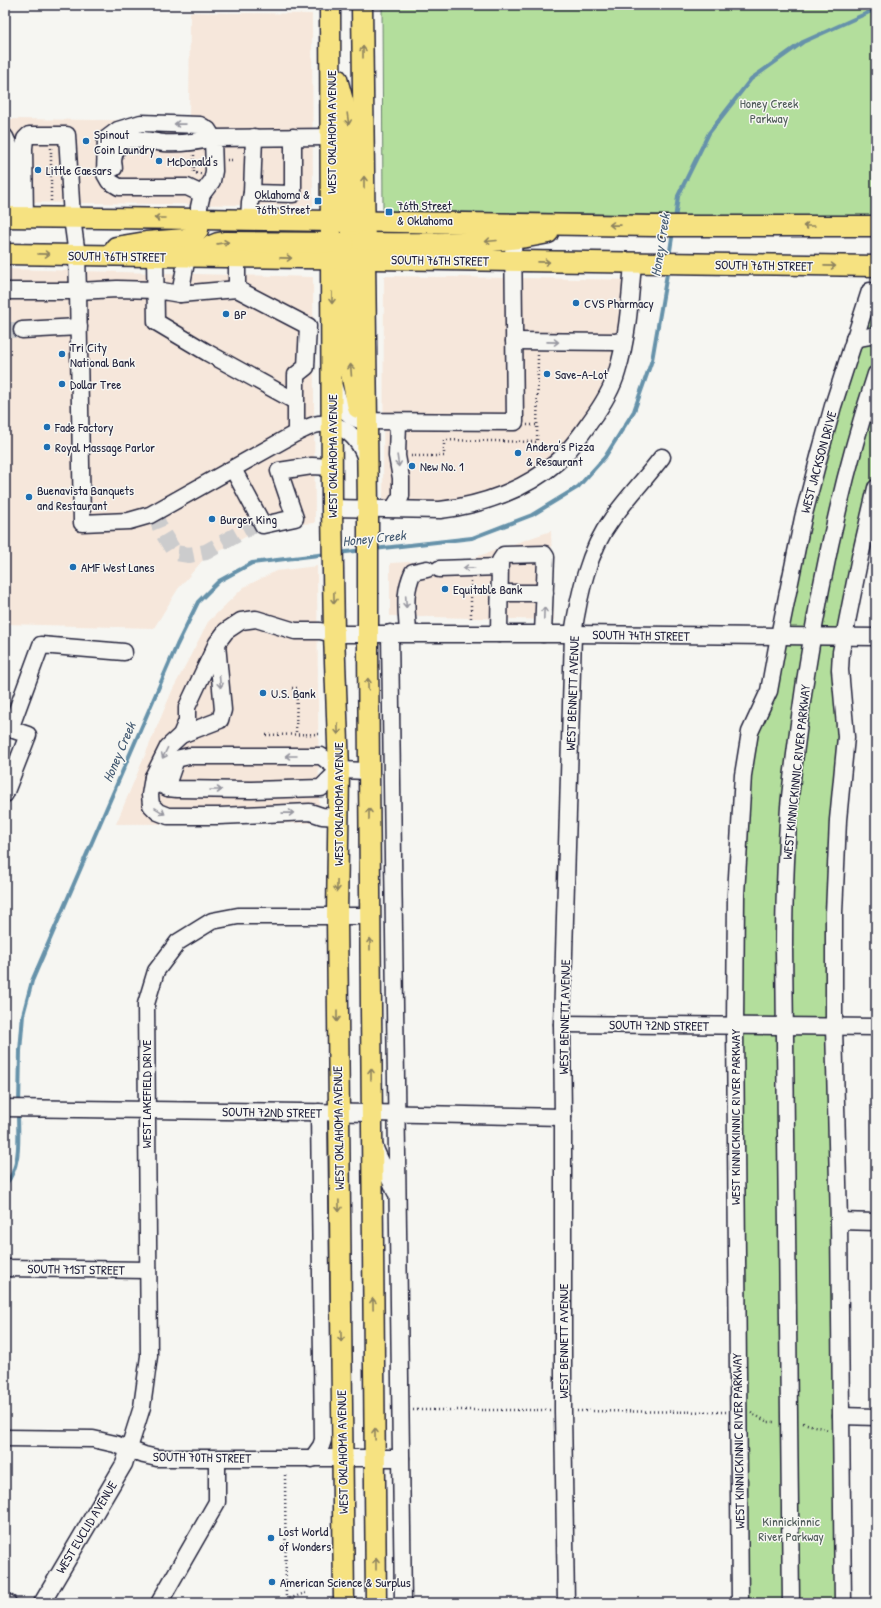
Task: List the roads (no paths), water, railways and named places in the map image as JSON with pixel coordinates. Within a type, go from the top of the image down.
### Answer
[{"type":"main road","name":"WEST OKLAHOMA AVENUE","points":[[330,5],[331,137],[349,241],[368,466],[371,1113],[376,1603]]},
{"type":"main road","name":"WEST OKLAHOMA AVENUE","points":[[344,1603],[339,1167],[328,1112],[336,916],[339,770],[334,634],[332,374],[349,241],[362,5]]},
{"type":"main road","points":[[187,257],[218,243],[224,242],[349,241],[348,123],[342,93],[330,54]]},
{"type":"main road","name":"SOUTH 76TH STREET","points":[[13,217],[249,220],[349,241],[514,262],[876,266]]},
{"type":"main road","points":[[77,255],[146,242],[185,239],[191,237],[198,230],[199,219]]},
{"type":"main road","name":"SOUTH 76TH STREET","points":[[5,254],[237,258],[349,241],[585,225],[876,226]]},
{"type":"street","points":[[142,124],[200,125],[208,130],[213,138],[214,171],[212,181],[203,185],[188,187],[119,187],[109,181],[105,174],[106,139],[118,130],[142,124]]},
{"type":"street","points":[[203,185],[190,179],[127,178],[116,174],[113,163],[115,150],[135,131],[145,129],[168,135],[213,138],[331,137]]},
{"type":"street","points":[[13,217],[25,139],[29,135],[68,135],[72,218],[77,255],[80,327],[82,523],[129,521],[140,519],[154,513],[296,433],[314,425],[332,424],[344,430],[360,443],[368,466]]},
{"type":"street","points":[[249,220],[252,193],[254,137]]},
{"type":"street","points":[[252,193],[293,194],[293,137]]},
{"type":"street","points":[[124,140],[134,138],[166,143],[194,143],[213,138]]},
{"type":"street","points":[[8,142],[7,196],[13,217]]},
{"type":"street","points":[[199,219],[199,207],[203,185]]},
{"type":"street","points":[[306,367],[332,374],[338,400],[343,409],[365,427],[398,422],[515,422],[513,231]]},
{"type":"street","points":[[155,256],[156,322],[208,353],[295,401]]},
{"type":"street","points":[[180,294],[187,257]]},
{"type":"street","points":[[237,258],[237,289]]},
{"type":"street","points":[[332,517],[368,516],[393,509],[451,509],[498,496],[530,481],[557,462],[577,440],[603,404],[617,373],[624,340],[630,297],[640,263]]},
{"type":"street","points":[[5,291],[78,291],[117,289],[156,290],[180,294],[237,289],[308,326],[306,367]]},
{"type":"street","name":"WEST JACKSON DRIVE","points":[[779,636],[807,504],[833,406],[870,291]]},
{"type":"street","points":[[22,330],[80,327]]},
{"type":"street","points":[[854,339],[876,335]]},
{"type":"street","points":[[514,341],[615,342],[624,340]]},
{"type":"street","points":[[296,433],[296,374],[306,367]]},
{"type":"street","points":[[812,637],[830,545],[855,444],[876,374]]},
{"type":"street","points":[[393,509],[401,496],[401,478],[397,456],[398,422]]},
{"type":"street","points":[[233,469],[263,525],[295,518],[279,471],[268,449]]},
{"type":"street","name":"WEST BENNETT AVENUE","points":[[566,1603],[563,1411],[562,1024],[574,634],[577,608],[583,583],[595,548],[611,519],[662,457]]},
{"type":"street","points":[[279,471],[312,466],[332,467]]},
{"type":"street","points":[[843,1603],[839,1221],[834,1027],[834,905],[839,813],[846,737],[840,670],[841,652],[860,557],[876,488]]},
{"type":"street","points":[[499,634],[500,561],[504,555],[544,554],[546,557],[543,634]]},
{"type":"street","points":[[408,633],[406,593],[413,572],[433,569],[500,567]]},
{"type":"street","points":[[499,593],[545,593]]},
{"type":"street","name":"SOUTH 74TH STREET","points":[[184,728],[187,707],[217,643],[226,631],[241,622],[256,619],[296,631],[320,631],[334,634],[408,633],[876,637]]},
{"type":"street","points":[[390,633],[403,1603]]},
{"type":"street","name":"WEST KINNICKINNIC RIVER PARKWAY","points":[[740,1603],[735,1026],[737,886],[743,775],[750,732],[769,691],[779,636]]},
{"type":"street","name":"WEST KINNICKINNIC RIVER PARKWAY","points":[[791,1603],[784,900],[789,806],[796,743],[812,637]]},
{"type":"street","points":[[217,643],[223,710],[222,716],[220,720],[184,728],[168,747],[154,777],[150,795],[151,805],[158,812],[168,816],[219,816],[310,812],[322,816],[338,817]]},
{"type":"street","points":[[5,794],[28,734],[8,728],[41,645],[124,652]]},
{"type":"street","points":[[168,788],[168,782],[176,759],[189,756],[321,756],[339,770],[369,771]]},
{"type":"street","points":[[154,777],[156,782],[168,788],[177,790],[321,788],[339,770]]},
{"type":"street","points":[[251,790],[254,814]]},
{"type":"street","name":"WEST LAKEFIELD DRIVE","points":[[129,1450],[142,1407],[149,1356],[146,1004],[156,971],[178,942],[212,921],[238,916],[370,916]]},
{"type":"street","name":"SOUTH 72ND STREET","points":[[562,1024],[876,1028]]},
{"type":"street","name":"SOUTH 72ND STREET","points":[[5,1108],[328,1112],[563,1118]]},
{"type":"street","points":[[312,1459],[321,1446],[323,1440],[321,1380],[320,1203],[328,1112]]},
{"type":"street","points":[[372,1136],[378,1157],[391,1178],[398,1200]]},
{"type":"street","points":[[320,1203],[327,1182],[339,1167]]},
{"type":"street","points":[[839,1221],[876,1222]]},
{"type":"street","name":"SOUTH 71ST STREET","points":[[5,1268],[148,1270]]},
{"type":"street","points":[[321,1380],[326,1391],[339,1409],[342,1416]]},
{"type":"street","points":[[841,1416],[876,1416]]},
{"type":"street","name":"SOUTH 70TH STREET","points":[[5,1438],[93,1440],[115,1444],[129,1450],[157,1458],[401,1458]]},
{"type":"street","name":"WEST EUCLID AVENUE","points":[[42,1603],[124,1464],[129,1450]]},
{"type":"street","points":[[159,1603],[217,1502],[217,1459]]},
{"type":"waterway","name":"Honey Creek","points":[[675,220],[678,196],[709,133],[751,79],[803,42],[876,9]]},
{"type":"waterway","name":"Honey Creek","points":[[669,257],[673,231]]},
{"type":"waterway","name":"Honey Creek","points":[[374,549],[472,538],[532,515],[578,487],[605,457],[634,411],[652,360],[668,268]]},
{"type":"waterway","name":"Honey Creek","points":[[338,553],[363,550]]},
{"type":"waterway","name":"Honey Creek","points":[[19,1106],[20,1051],[23,1015],[32,981],[177,645],[198,602],[219,581],[252,563],[327,554]]},
{"type":"waterway","name":"Honey Creek","points":[[5,1185],[17,1160],[18,1113]]},
{"type":"tunnel","points":[[5,330],[22,330]]},
{"type":"tunnel","points":[[154,513],[162,532],[175,553],[189,555],[206,552],[261,521]]},
{"type":"place","name":"Spinout Coin Laundry","points":[[86,141]]},
{"type":"place","name":"McDonald's","points":[[159,161]]},
{"type":"place","name":"Little Caesars","points":[[38,170]]},
{"type":"place","name":"Oklahoma & 76th Street","points":[[318,201]]},
{"type":"place","name":"76th Street & Oklahoma","points":[[389,212]]},
{"type":"place","name":"CVS Pharmacy","points":[[576,303]]},
{"type":"place","name":"BP","points":[[226,314]]},
{"type":"place","name":"Tri City National Bank","points":[[62,354]]},
{"type":"place","name":"Save-A-Lot","points":[[547,374]]},
{"type":"place","name":"Dollar Tree","points":[[62,384]]},
{"type":"place","name":"Fade Factory","points":[[47,427]]},
{"type":"place","name":"Royal Massage Parlor","points":[[47,447]]},
{"type":"place","name":"Andera's Pizza & Resaurant","points":[[518,453]]},
{"type":"place","name":"New No. 1","points":[[412,466]]},
{"type":"place","name":"Buenavista Banquets and Restaurant","points":[[29,497]]},
{"type":"place","name":"Burger King","points":[[212,519]]},
{"type":"place","name":"AMF West Lanes","points":[[73,567]]},
{"type":"place","name":"Equitable Bank","points":[[445,589]]},
{"type":"place","name":"U.S. Bank","points":[[263,693]]},
{"type":"place","name":"Lost World of Wonders","points":[[271,1538]]},
{"type":"place","name":"American Science & Surplus","points":[[272,1582]]},
{"type":"park label","name":"Honey Creek Parkway","points":[[769,110]]},
{"type":"park label","name":"Kinnickinnic River Parkway","points":[[791,1528]]}]
